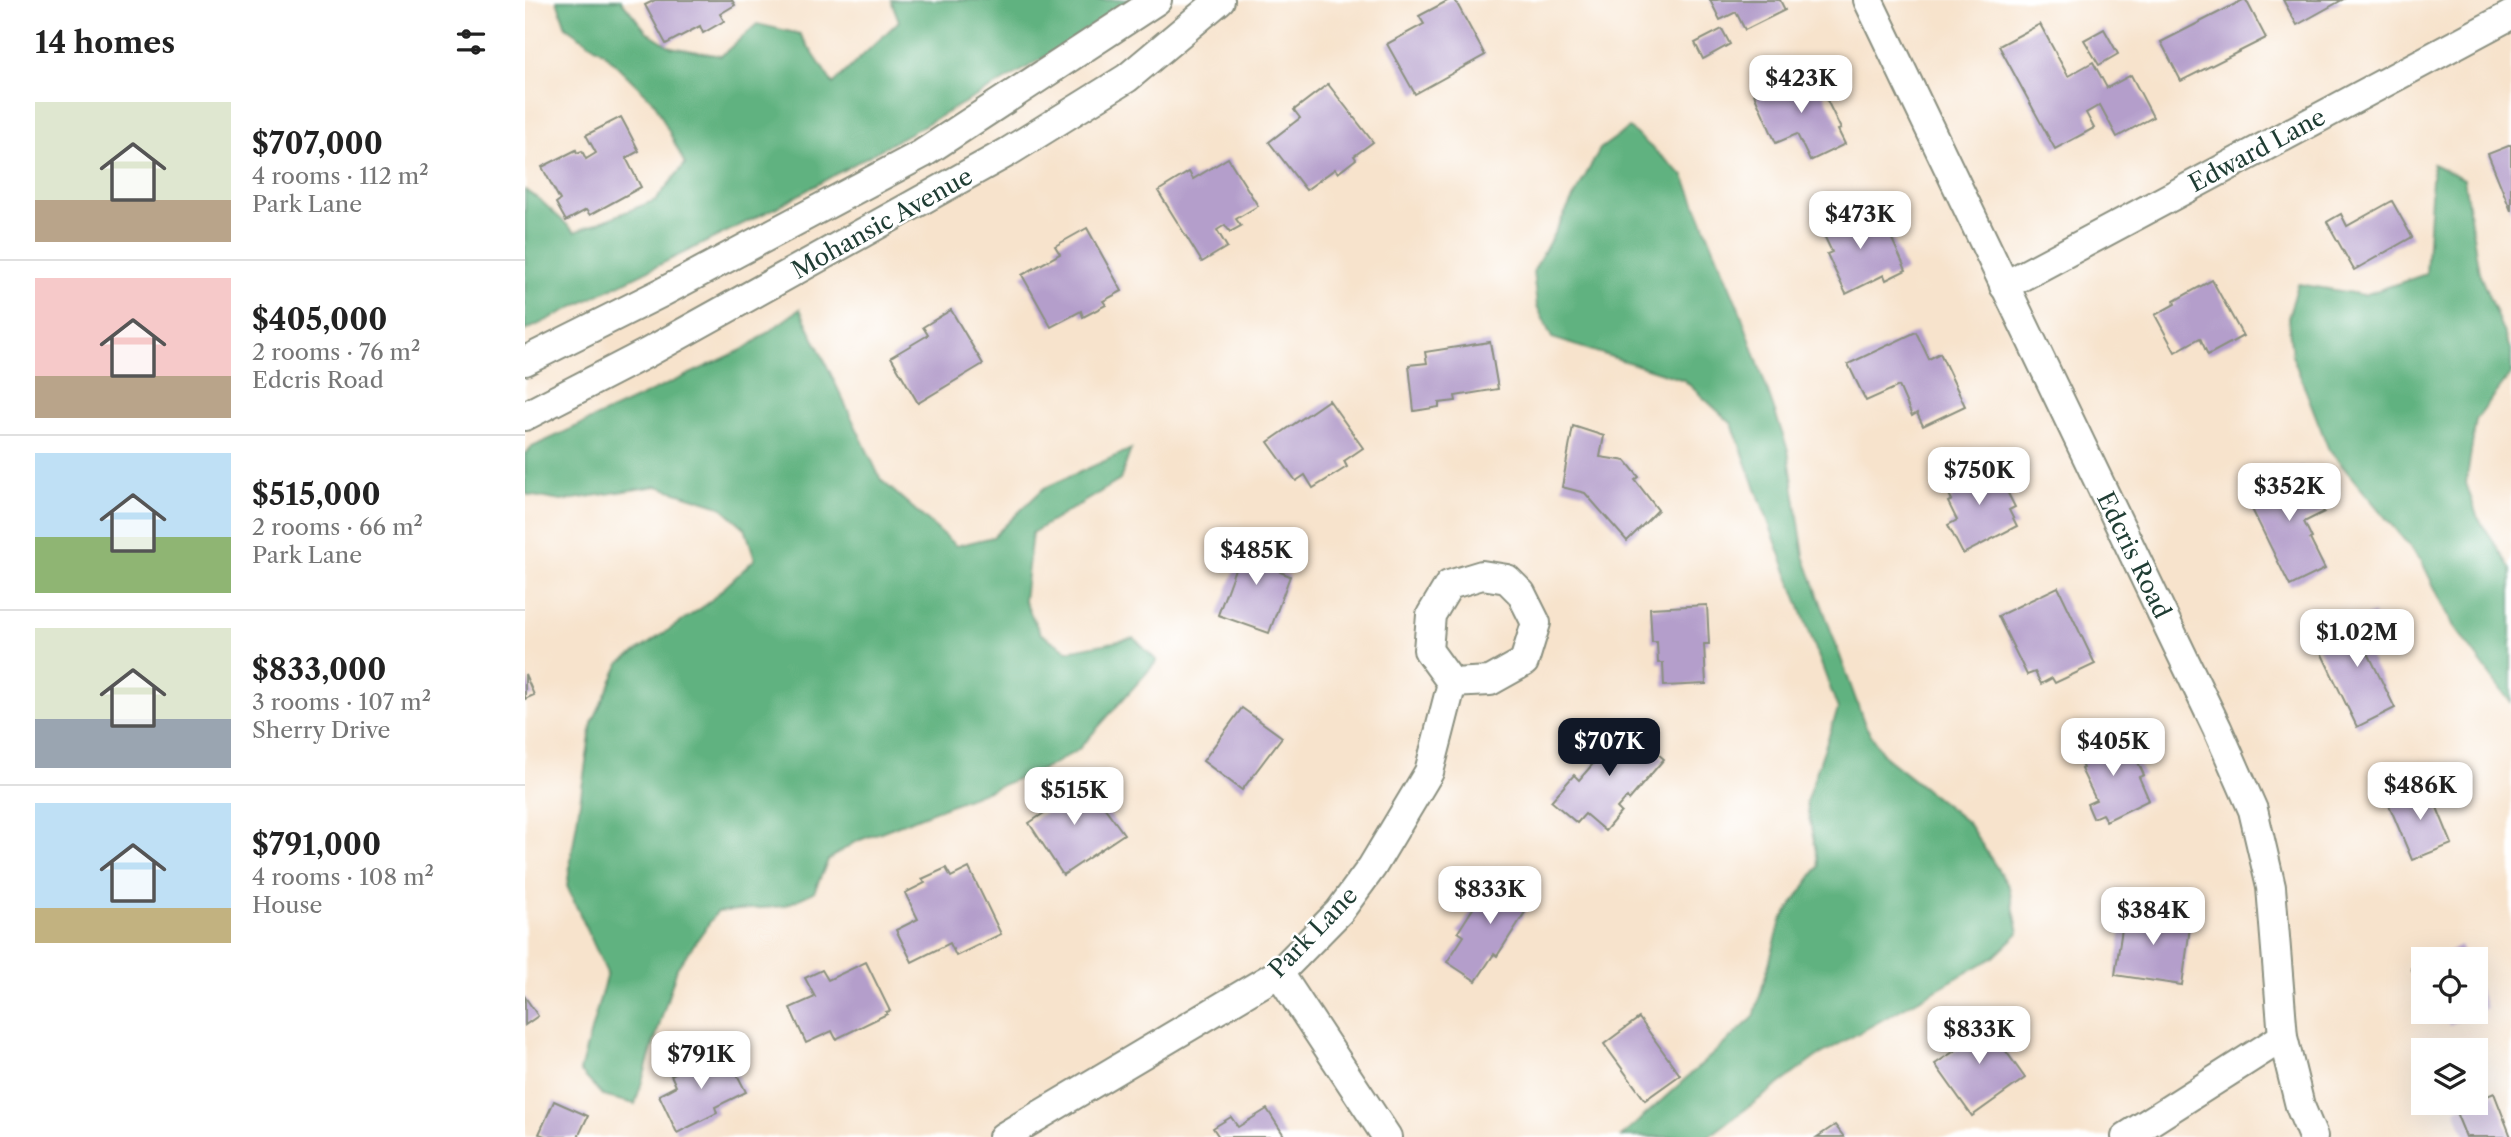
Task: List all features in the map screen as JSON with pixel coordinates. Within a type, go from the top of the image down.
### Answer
[{"type":"street","name":"Mohansic Avenue","points":[[525,361],[661,293],[922,154],[1157,0]]},
{"type":"street","name":"Mohansic Avenue","points":[[525,416],[647,353],[1008,152],[1127,78],[1220,0]]},
{"type":"street","name":"Edcris Road","points":[[1868,0],[2217,728],[2253,810],[2271,887],[2283,1037],[2300,1106],[2313,1137]]},
{"type":"street","name":"Edward Lane","points":[[2004,286],[2511,15]]},
{"type":"street","name":"Park Lane","points":[[1003,1137],[1279,973],[1339,912],[1372,867],[1429,772],[1452,683]]},
{"type":"street","points":[[1279,973],[1387,1137]]},
{"type":"street","points":[[2126,1137],[2283,1037]]},
{"type":"green space","points":[[557,0],[621,0],[646,31],[671,47],[721,56],[757,24],[800,34],[833,84],[899,21],[891,0],[1138,0],[1025,69],[773,209],[525,331],[525,190],[539,199],[575,232],[656,200],[685,164],[655,103],[604,53],[566,27]]},
{"type":"green space","points":[[1629,128],[1684,176],[1740,311],[1788,450],[1804,556],[1865,725],[1885,757],[1968,823],[2009,887],[2019,933],[1994,957],[1816,1057],[1708,1137],[1621,1137],[1754,1017],[1781,921],[1819,866],[1806,802],[1838,709],[1732,424],[1684,380],[1552,338],[1537,306],[1533,272],[1600,149]]},
{"type":"green space","points":[[2433,164],[2464,179],[2479,273],[2511,351],[2511,374],[2476,420],[2466,483],[2477,516],[2511,569],[2511,703],[2453,625],[2421,560],[2329,450],[2292,355],[2288,318],[2298,284],[2364,295],[2426,274]]},
{"type":"green space","points":[[800,309],[881,480],[956,546],[993,537],[1044,488],[1131,449],[1120,480],[1032,533],[1024,600],[1040,633],[1068,651],[1134,638],[1157,661],[1078,750],[1048,767],[855,842],[828,860],[814,892],[784,906],[717,912],[677,968],[635,1104],[603,1096],[580,1071],[607,973],[567,886],[592,723],[620,663],[707,604],[755,559],[745,528],[720,506],[657,486],[561,501],[528,495],[525,490],[525,454],[532,447],[746,348]]},
{"type":"building","points":[[655,0],[732,0],[735,5],[720,14],[724,21],[703,33],[700,26],[666,44],[645,5]]},
{"type":"building","points":[[1449,0],[1455,0],[1485,55],[1415,94],[1387,44],[1424,24],[1419,16]]},
{"type":"building","points":[[1710,0],[1780,0],[1785,10],[1745,30],[1736,12],[1720,20]]},
{"type":"building","points":[[2246,0],[2266,38],[2181,81],[2161,42]]},
{"type":"building","points":[[2283,0],[2342,0],[2297,25]]},
{"type":"building","points":[[2040,24],[2068,76],[2093,62],[2107,88],[2131,75],[2153,117],[2117,137],[2100,105],[2086,113],[2094,128],[2055,149],[1999,46]]},
{"type":"building","points":[[1722,29],[1730,44],[1703,59],[1695,43]]},
{"type":"building","points":[[2104,29],[2118,54],[2099,65],[2084,40]]},
{"type":"building","points":[[1809,69],[1841,129],[1838,130],[1845,144],[1810,161],[1797,134],[1776,143],[1754,94]]},
{"type":"building","points":[[1328,84],[1373,142],[1354,156],[1356,159],[1338,173],[1335,169],[1306,190],[1269,142],[1300,118],[1294,110]]},
{"type":"building","points":[[621,117],[639,151],[626,158],[641,187],[590,215],[586,210],[566,221],[556,203],[560,200],[542,167],[576,150],[577,153],[582,151],[586,159],[596,153],[586,135]]},
{"type":"building","points":[[2511,145],[2511,211],[2488,154]]},
{"type":"building","points":[[1228,158],[1258,206],[1236,219],[1241,226],[1230,232],[1225,225],[1217,230],[1227,247],[1202,262],[1158,191],[1189,172],[1193,179]]},
{"type":"building","points":[[2392,201],[2412,237],[2354,270],[2327,222],[2341,214],[2347,226]]},
{"type":"building","points":[[1855,207],[1868,234],[1886,226],[1906,270],[1886,280],[1884,275],[1846,294],[1827,254],[1832,252],[1819,225]]},
{"type":"building","points":[[1087,228],[1122,291],[1103,301],[1106,305],[1083,317],[1081,311],[1051,327],[1022,275],[1060,254],[1055,246]]},
{"type":"building","points":[[2212,280],[2243,336],[2208,355],[2200,338],[2175,352],[2155,315]]},
{"type":"building","points":[[951,310],[983,364],[918,403],[891,357],[928,335],[923,327]]},
{"type":"building","points":[[1916,332],[1929,359],[1940,353],[1965,406],[1923,426],[1917,413],[1912,416],[1899,386],[1866,401],[1848,364]]},
{"type":"building","points":[[1490,342],[1498,389],[1455,396],[1456,401],[1414,411],[1409,365],[1427,363],[1425,352]]},
{"type":"building","points":[[1329,400],[1363,448],[1344,461],[1347,467],[1313,488],[1305,475],[1296,481],[1268,442]]},
{"type":"building","points":[[1573,426],[1604,436],[1600,457],[1626,461],[1639,477],[1635,480],[1658,510],[1627,541],[1585,493],[1562,487]]},
{"type":"building","points":[[1984,462],[1991,475],[1997,472],[2015,507],[2009,510],[2017,526],[1963,554],[1948,525],[1957,520],[1948,502],[1952,500],[1943,483]]},
{"type":"building","points":[[2302,466],[2324,512],[2304,522],[2325,569],[2290,586],[2245,495]]},
{"type":"building","points":[[1250,539],[1287,553],[1280,572],[1290,576],[1269,633],[1218,615],[1239,558],[1242,560]]},
{"type":"building","points":[[2058,587],[2095,664],[2055,683],[2052,678],[2041,684],[2035,672],[2027,675],[1998,616]]},
{"type":"building","points":[[1707,605],[1709,644],[1704,644],[1706,684],[1664,686],[1663,663],[1658,663],[1657,642],[1652,642],[1650,608]]},
{"type":"building","points":[[2373,613],[2386,637],[2365,647],[2395,708],[2357,727],[2316,642]]},
{"type":"building","points":[[525,674],[534,695],[525,699]]},
{"type":"building","points":[[1242,708],[1282,737],[1242,790],[1203,761]]},
{"type":"building","points":[[1619,721],[1664,759],[1629,800],[1627,797],[1617,808],[1621,812],[1605,831],[1585,814],[1577,823],[1551,801],[1574,775],[1579,780],[1598,758],[1592,753]]},
{"type":"building","points":[[2119,733],[2125,747],[2130,745],[2144,775],[2139,777],[2149,800],[2106,821],[2102,814],[2093,818],[2087,804],[2096,800],[2076,753]]},
{"type":"building","points":[[1065,782],[1073,795],[1088,785],[1124,834],[1063,875],[1029,823],[1047,811],[1040,800]]},
{"type":"building","points":[[2427,783],[2452,844],[2412,860],[2387,800]]},
{"type":"building","points":[[946,868],[951,877],[969,868],[1001,934],[956,956],[950,943],[912,962],[896,930],[918,919],[905,893],[925,883],[922,879]]},
{"type":"building","points":[[1495,874],[1516,888],[1518,885],[1536,895],[1497,956],[1494,954],[1476,981],[1447,962],[1464,936],[1458,932]]},
{"type":"building","points":[[2125,909],[2191,920],[2182,985],[2115,975]]},
{"type":"building","points":[[866,962],[890,1011],[836,1039],[832,1031],[806,1043],[790,1008],[815,997],[805,978],[822,970],[828,980]]},
{"type":"building","points":[[525,997],[538,1016],[525,1025]]},
{"type":"building","points":[[1978,1012],[2025,1078],[1972,1116],[1935,1064],[1959,1048],[1949,1033]]},
{"type":"building","points":[[1639,1018],[1680,1075],[1645,1100],[1604,1044]]},
{"type":"building","points":[[724,1049],[746,1092],[715,1107],[717,1113],[677,1133],[659,1095],[676,1086],[671,1075]]},
{"type":"building","points":[[2494,1093],[2511,1137],[2466,1137],[2457,1115],[2488,1115],[2488,1096]]},
{"type":"building","points":[[554,1101],[588,1116],[578,1137],[547,1137],[539,1134]]},
{"type":"building","points":[[1267,1109],[1285,1137],[1219,1137],[1213,1128],[1231,1117],[1238,1127]]},
{"type":"building","points":[[1835,1125],[1844,1137],[1817,1137]]}]
